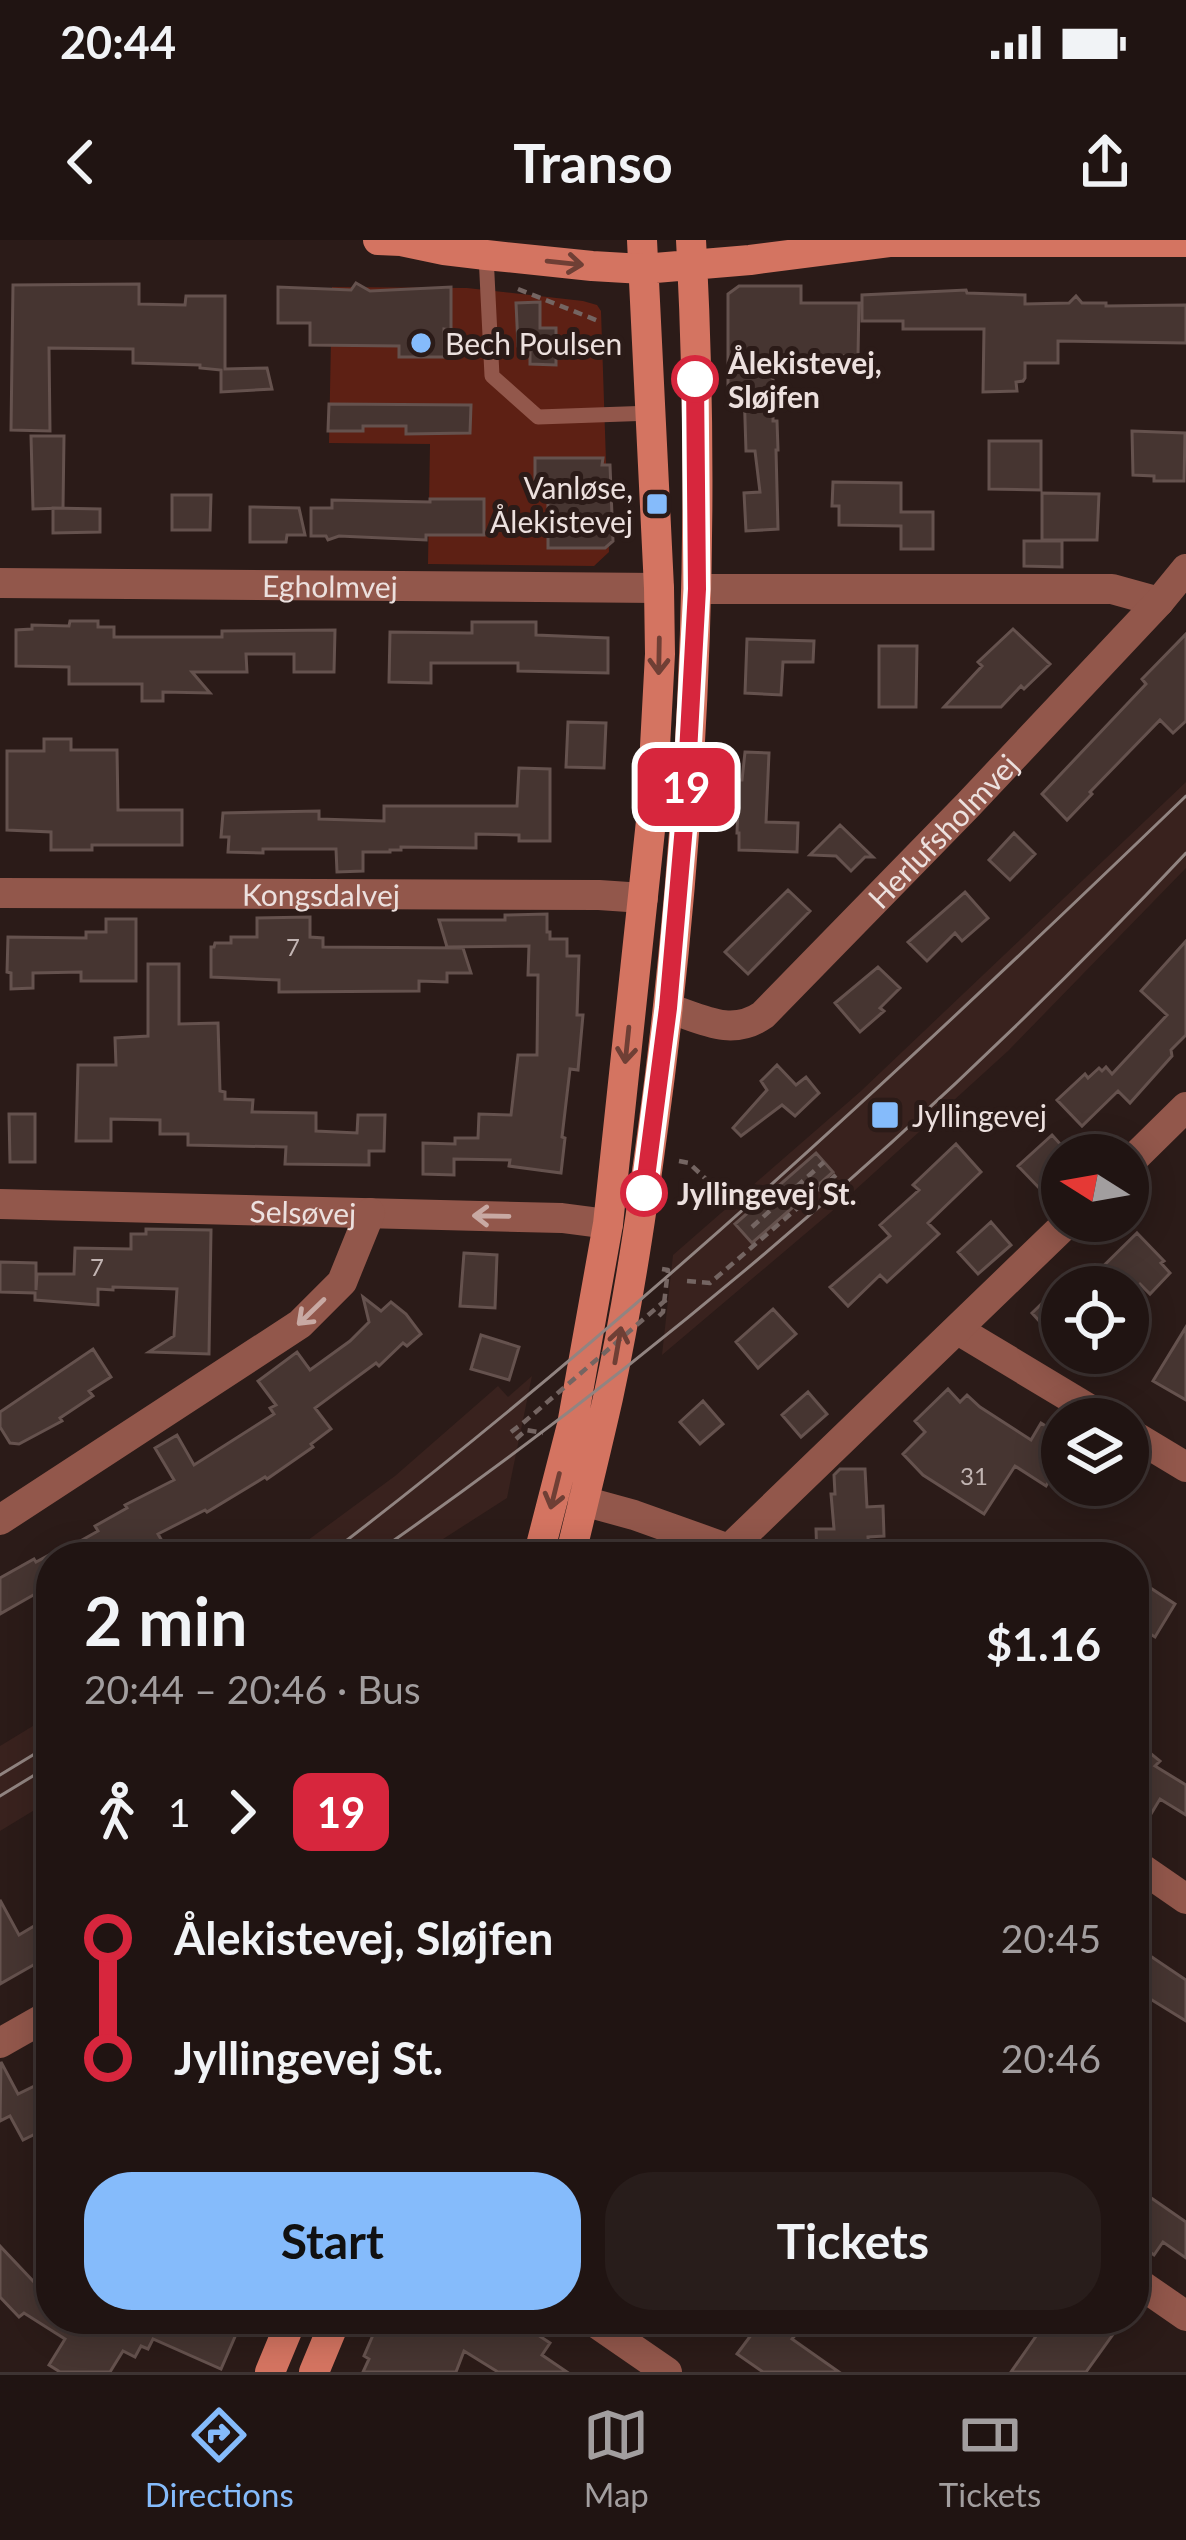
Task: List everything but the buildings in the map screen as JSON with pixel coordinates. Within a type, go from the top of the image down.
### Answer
[{"type":"street","points":[[378,240],[486,248],[592,266],[643,254],[692,252],[750,260],[882,241],[1186,242]]},
{"type":"street","points":[[574,1542],[633,1264],[668,1008],[697,589],[692,252]]},
{"type":"street","points":[[542,1542],[572,1424],[608,1224],[656,744],[659,588],[643,254]]},
{"type":"street","name":"Herlufsholmvej","points":[[668,1008],[733,1027],[764,1015],[968,806],[1186,569]]},
{"type":"street","name":"Egholmvej","points":[[0,583],[659,588]]},
{"type":"street","points":[[697,589],[1112,589],[1159,602]]},
{"type":"street","name":"Kongsdalvej","points":[[0,893],[643,898]]},
{"type":"street","points":[[1149,1143],[1186,1107]]},
{"type":"street","name":"Selsøvej","points":[[0,1204],[562,1218],[608,1224]]},
{"type":"street","points":[[0,1520],[300,1324],[342,1282],[370,1213]]},
{"type":"street","points":[[746,1542],[1048,1242]]},
{"type":"street","points":[[958,1330],[1071,1398]]},
{"type":"street","points":[[1149,1445],[1186,1467]]},
{"type":"street","points":[[583,1502],[706,1542]]},
{"type":"street","points":[[1149,1873],[1186,1899]]},
{"type":"street","points":[[0,2043],[36,2023]]},
{"type":"street","points":[[1149,2290],[1186,2316]]},
{"type":"street","points":[[270,2372],[286,2334]]},
{"type":"street","points":[[314,2372],[330,2334]]},
{"type":"street","points":[[612,2334],[667,2372]]},
{"type":"lane","points":[[486,248],[492,376],[538,416],[652,413]]},
{"type":"path","points":[[507,285],[601,322]]},
{"type":"path","points":[[649,1157],[689,1163],[729,1201]]},
{"type":"path","points":[[752,1227],[824,1162]]},
{"type":"path","points":[[687,1281],[710,1283],[836,1175]]},
{"type":"path","points":[[657,1313],[663,1312],[668,1270]]},
{"type":"path","points":[[516,1439],[668,1298]]},
{"type":"path","points":[[511,1432],[525,1427]]},
{"type":"shaded area","points":[[332,287],[467,288],[597,305],[601,311],[609,552],[594,566],[428,564],[430,444],[329,443]]},
{"type":"shaded area","points":[[1186,782],[1186,868],[1008,1051],[831,1212],[662,1355],[673,1255],[861,1091]]},
{"type":"shaded area","points":[[532,1376],[507,1498],[438,1542],[305,1542],[395,1476],[498,1386],[508,1397]]},
{"type":"shaded area","points":[[36,1724],[36,1809],[0,1831],[0,1746]]},
{"type":"tram line","points":[[344,1542],[659,1284],[978,994],[1186,796]]},
{"type":"tram line","points":[[391,1542],[587,1397],[796,1226],[996,1045],[1186,853]]},
{"type":"tram line","points":[[0,1775],[36,1753]]},
{"type":"tram line","points":[[0,1796],[36,1774]]},
{"type":"bus line","name":"19","points":[[644,1193],[668,1008],[684,826],[697,589],[695,379]]},
{"type":"place","name":"Bech Poulsen","points":[[421,343]]},
{"type":"place","name":"Ålekistevej, Sløjfen","points":[[695,379]]},
{"type":"place","name":"Vanløse, Ålekistevej","points":[[657,504]]},
{"type":"place","name":"Jyllingevej","points":[[885,1115]]},
{"type":"place","name":"Jyllingevej St.","points":[[644,1193]]}]
